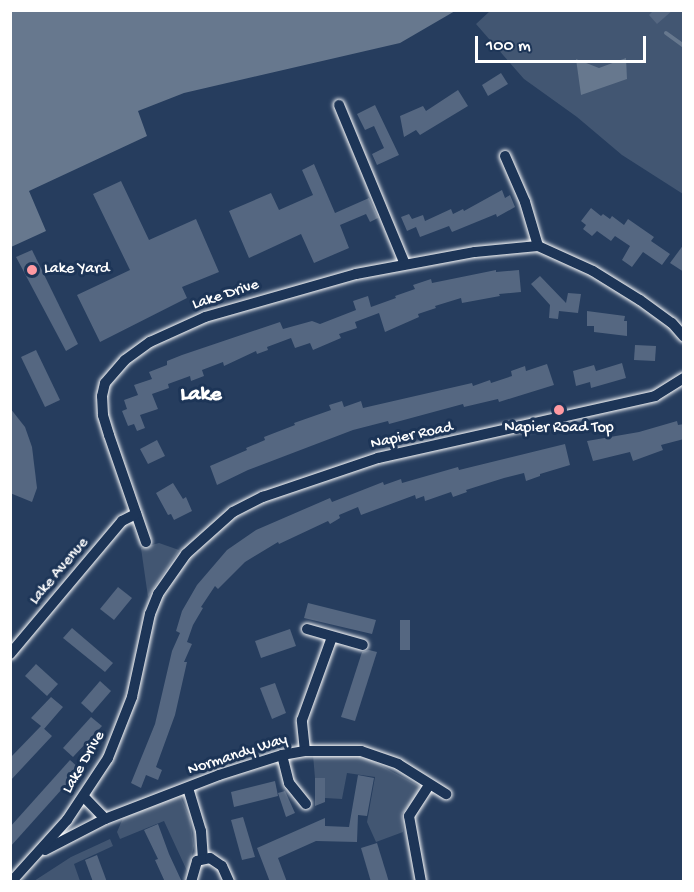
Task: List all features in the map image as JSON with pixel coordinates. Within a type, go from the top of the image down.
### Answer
[{"type":"street","points":[[339,105],[405,264]]},
{"type":"street","points":[[505,156],[525,202],[538,246]]},
{"type":"street","name":"Lake Drive","points":[[146,542],[104,415],[102,396],[105,383],[125,360],[150,342],[205,317],[328,280],[475,252],[538,246],[593,271],[640,300],[672,323],[684,338]]},
{"type":"street","name":"Napier Road","points":[[172,572],[207,532],[233,512],[263,497],[378,458],[655,396],[684,378]]},
{"type":"street","name":"Lake Avenue","points":[[10,654],[122,521],[136,514]]},
{"type":"street","name":"Lake Drive","points":[[11,882],[38,854],[84,797],[108,758],[121,730],[132,697],[150,614],[158,594],[172,572]]},
{"type":"street","points":[[307,629],[363,645]]},
{"type":"street","points":[[305,751],[302,720],[332,637]]},
{"type":"street","name":"Normandy Way","points":[[38,854],[105,819],[282,755],[305,751],[361,751],[398,764],[446,794]]},
{"type":"street","points":[[282,755],[289,783],[306,804]]},
{"type":"street","points":[[421,882],[409,816],[429,785]]},
{"type":"street","points":[[188,788],[201,831],[203,858]]},
{"type":"street","points":[[84,797],[105,819]]},
{"type":"street","points":[[191,882],[193,869],[197,861],[203,858],[210,858],[219,863],[229,882]]},
{"type":"shaded area","points":[[10,11],[455,11],[400,43],[184,93],[138,111],[147,136],[29,191],[46,231],[11,247]]},
{"type":"shaded area","points":[[490,11],[683,11],[683,194],[622,155],[577,117],[524,79],[476,24]]},
{"type":"shaded area","points":[[626,58],[627,79],[581,95],[576,59],[599,68]]},
{"type":"shaded area","points":[[159,543],[179,550],[148,597],[141,548]]},
{"type":"shaded area","points":[[347,754],[369,759],[419,786],[420,792],[402,814],[403,832],[376,842],[367,822],[375,777],[347,773],[342,799],[325,798],[325,778],[315,778],[313,755]]},
{"type":"shaded area","points":[[180,795],[190,819],[194,846],[188,873],[164,821],[120,839],[117,832],[123,818]]},
{"type":"shaded area","points":[[110,839],[113,846],[74,864],[80,881],[34,881],[71,857]]},
{"type":"building","points":[[654,10],[673,10],[657,24],[649,15]]},
{"type":"building","points":[[501,73],[508,84],[488,96],[482,85]]},
{"type":"building","points":[[458,90],[468,106],[420,135],[416,130],[404,137],[400,116],[423,106],[426,111]]},
{"type":"building","points":[[375,105],[399,155],[377,165],[372,154],[384,148],[374,126],[365,130],[357,114]]},
{"type":"building","points":[[314,164],[335,213],[369,198],[378,218],[370,222],[366,214],[340,225],[349,248],[314,263],[301,234],[249,258],[229,211],[271,193],[279,210],[313,195],[302,170]]},
{"type":"building","points":[[121,181],[149,240],[196,219],[219,272],[182,287],[187,298],[100,342],[77,295],[130,270],[93,194]]},
{"type":"building","points":[[502,190],[505,198],[510,195],[515,207],[497,217],[496,214],[452,232],[449,226],[420,237],[416,227],[407,231],[401,217],[409,214],[412,219],[423,215],[425,221],[451,209],[453,214],[463,209],[464,211]]},
{"type":"building","points":[[591,208],[601,216],[603,214],[610,219],[612,216],[624,225],[628,219],[654,237],[651,241],[670,254],[662,265],[643,252],[632,267],[622,260],[630,246],[615,236],[611,241],[597,231],[592,236],[583,229],[586,225],[581,221]]},
{"type":"building","points":[[684,244],[684,272],[670,263]]},
{"type":"building","points":[[32,250],[78,344],[66,351],[16,257]]},
{"type":"building","points":[[496,270],[496,272],[519,270],[521,292],[499,294],[500,296],[462,303],[461,298],[435,306],[436,308],[418,314],[419,317],[385,332],[379,313],[355,322],[357,328],[339,334],[341,338],[313,350],[310,343],[295,348],[291,338],[267,347],[268,350],[257,354],[256,351],[224,366],[223,362],[202,370],[204,376],[191,381],[190,376],[168,384],[169,388],[152,394],[158,409],[140,415],[145,428],[137,431],[134,424],[128,426],[122,411],[127,409],[124,400],[138,395],[134,385],[152,379],[149,372],[167,365],[167,361],[280,322],[283,329],[312,321],[320,324],[356,310],[353,301],[368,296],[371,307],[396,298],[395,296],[415,289],[413,285],[431,279],[432,283]]},
{"type":"building","points":[[540,276],[566,303],[568,293],[581,294],[578,313],[559,311],[558,319],[549,318],[550,305],[531,284]]},
{"type":"building","points":[[587,311],[625,316],[627,336],[594,332],[594,326],[587,326]]},
{"type":"building","points":[[635,345],[656,346],[655,361],[634,360]]},
{"type":"building","points":[[36,350],[60,400],[45,407],[21,357]]},
{"type":"building","points":[[622,363],[626,378],[591,388],[590,382],[576,386],[573,371],[594,365],[596,371]]},
{"type":"building","points":[[547,364],[554,385],[499,402],[498,399],[464,407],[463,404],[389,424],[388,421],[353,430],[248,470],[217,485],[210,466],[247,450],[246,448],[265,440],[264,437],[295,425],[294,423],[331,410],[329,405],[342,401],[344,407],[361,401],[363,408],[472,383],[473,386],[490,380],[491,383],[512,376],[511,371],[525,366],[526,371]]},
{"type":"building","points":[[10,408],[25,427],[32,447],[37,488],[32,502],[10,493]]},
{"type":"building","points":[[677,421],[678,425],[684,424],[684,439],[661,445],[663,450],[633,461],[630,452],[593,461],[587,441],[639,432]]},
{"type":"building","points":[[157,440],[165,456],[148,464],[140,449]]},
{"type":"building","points":[[565,444],[570,465],[526,481],[524,473],[504,478],[466,490],[467,492],[453,497],[451,492],[425,501],[424,496],[416,499],[415,495],[361,515],[358,507],[339,515],[340,518],[330,524],[328,521],[279,544],[278,542],[245,562],[218,589],[215,586],[201,607],[203,608],[193,625],[187,642],[192,644],[184,662],[187,662],[175,715],[156,767],[162,770],[158,780],[146,775],[141,788],[131,783],[155,724],[172,651],[180,633],[176,631],[182,611],[197,585],[227,550],[256,530],[330,498],[332,502],[383,482],[384,485],[401,479],[402,483],[458,467],[459,470]]},
{"type":"building","points":[[173,483],[183,499],[186,497],[192,511],[174,520],[171,514],[168,515],[156,493]]},
{"type":"building","points":[[118,587],[132,598],[114,620],[100,609]]},
{"type":"building","points":[[308,603],[376,620],[372,634],[304,618]]},
{"type":"building","points":[[400,620],[410,620],[410,650],[400,650]]},
{"type":"building","points":[[72,628],[113,663],[105,672],[63,638]]},
{"type":"building","points":[[290,629],[296,646],[261,658],[255,641]]},
{"type":"building","points":[[369,650],[377,652],[355,721],[341,717],[362,652]]},
{"type":"building","points":[[36,664],[58,684],[47,696],[25,676]]},
{"type":"building","points":[[100,681],[111,691],[92,713],[81,703]]},
{"type":"building","points":[[275,683],[286,713],[272,719],[260,688]]},
{"type":"building","points":[[51,697],[63,707],[44,729],[52,736],[10,781],[10,758],[41,726],[31,718]]},
{"type":"building","points":[[91,717],[102,726],[73,757],[63,748]]},
{"type":"building","points":[[70,760],[80,769],[10,847],[10,827]]},
{"type":"building","points":[[358,775],[374,778],[367,816],[358,815],[357,842],[316,841],[278,858],[287,882],[270,882],[257,848],[325,818],[325,826],[349,827]]},
{"type":"building","points":[[315,778],[325,778],[325,802],[315,806]]},
{"type":"building","points":[[275,781],[278,796],[234,807],[231,792]]},
{"type":"building","points":[[285,791],[295,813],[286,817],[278,793]]},
{"type":"building","points":[[243,817],[255,857],[242,860],[231,820]]},
{"type":"building","points":[[158,824],[182,882],[165,882],[155,860],[158,859],[144,830]]},
{"type":"building","points":[[377,843],[389,882],[371,882],[361,848]]},
{"type":"building","points":[[97,855],[107,882],[93,882],[85,860]]},
{"type":"waterway","points":[[666,33],[684,46]]},
{"type":"place","name":"Lake Yard","points":[[32,270]]},
{"type":"place","name":"Napier Road Top","points":[[559,410]]},
{"type":"district","name":"Lake","points":[[201,396]]}]
